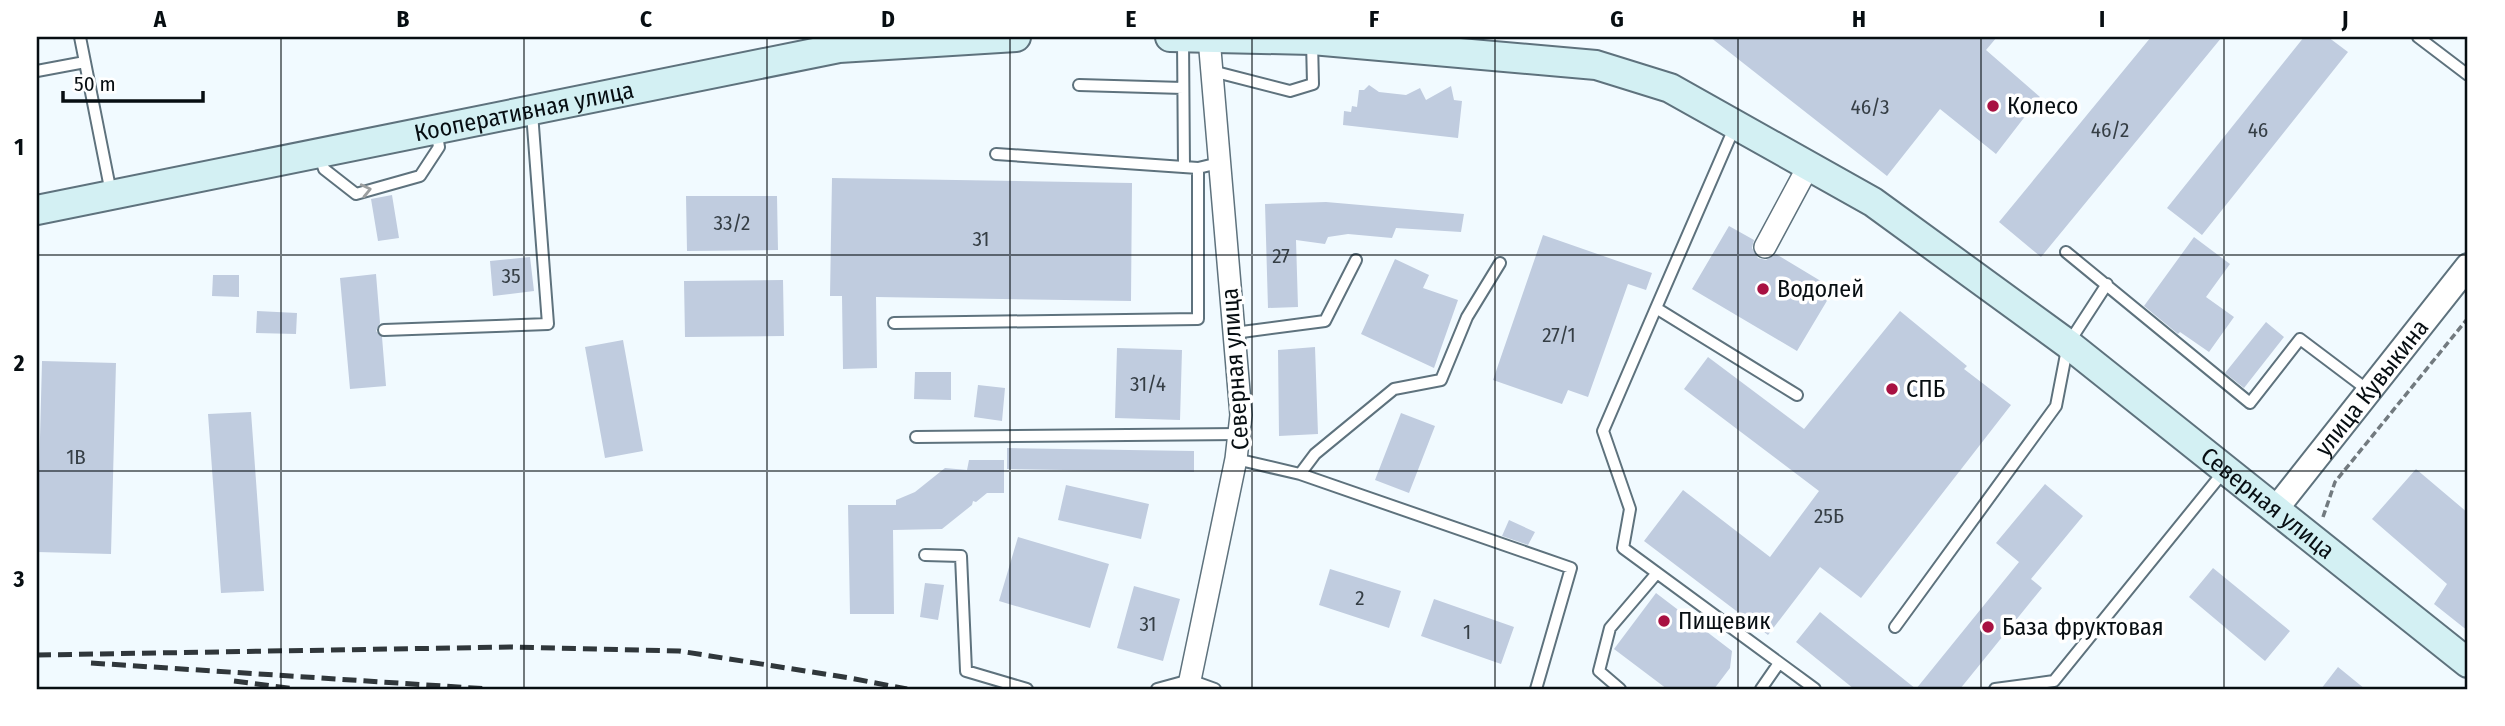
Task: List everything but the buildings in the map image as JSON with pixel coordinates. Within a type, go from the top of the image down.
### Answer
[{"type":"main road","name":"Кооперативная улица","points":[[37,210],[839,48],[958,38],[1016,37]]},
{"type":"main road","points":[[1170,37],[1312,38]]},
{"type":"main road","name":"Северная улица","points":[[1312,38],[1596,65],[1670,88],[1873,202],[2068,344],[2468,663]]},
{"type":"street","name":"Северная улица","points":[[1219,37],[1212,71],[1241,415],[1236,458]]},
{"type":"street","points":[[1765,247],[1809,165]]},
{"type":"street","name":"улица Кувыкина","points":[[2276,510],[2468,266]]},
{"type":"street","points":[[1189,680],[1236,458]]},
{"type":"lane","points":[[80,37],[111,195]]},
{"type":"lane","points":[[1183,37],[1184,167]]},
{"type":"lane","points":[[2418,37],[2468,75]]},
{"type":"lane","points":[[1212,71],[1290,91],[1313,84],[1312,38]]},
{"type":"lane","points":[[37,71],[85,62]]},
{"type":"lane","points":[[1079,85],[1184,88]]},
{"type":"lane","points":[[384,330],[548,324],[531,110]]},
{"type":"lane","points":[[1736,124],[1603,431],[1630,509],[1623,548],[1815,689]]},
{"type":"lane","points":[[319,153],[324,169],[356,194],[420,176],[439,147],[436,130]]},
{"type":"lane","points":[[996,154],[1198,168],[1220,163]]},
{"type":"lane","points":[[894,323],[1198,319],[1198,168]]},
{"type":"lane","points":[[2066,252],[2250,403],[2300,338],[2369,391]]},
{"type":"lane","points":[[1234,333],[1325,321],[1356,260]]},
{"type":"lane","points":[[1300,474],[1315,454],[1394,389],[1441,380],[1467,317],[1500,263]]},
{"type":"lane","points":[[1895,627],[2056,406],[2068,344],[2107,284]]},
{"type":"lane","points":[[1656,308],[1797,395]]},
{"type":"lane","points":[[916,437],[1239,434]]},
{"type":"lane","name":"Северная улица","points":[[1236,458],[1300,474],[1571,568],[1536,689]]},
{"type":"lane","points":[[1995,689],[2054,681],[2225,470]]},
{"type":"lane","points":[[925,555],[961,556],[967,671],[1027,689]]},
{"type":"lane","points":[[1620,689],[1599,671],[1610,628],[1657,573]]},
{"type":"lane","points":[[1761,689],[1779,663]]},
{"type":"lane","points":[[1157,689],[1189,680],[1215,689]]},
{"type":"path","points":[[2321,522],[2335,482],[2468,318]]},
{"type":"railway","points":[[37,655],[511,647],[679,651],[907,689]]},
{"type":"railway","points":[[91,663],[489,689]]},
{"type":"railway","points":[[234,681],[295,689]]},
{"type":"place","name":"Колесо","points":[[1993,106]]},
{"type":"place","name":"Водолей","points":[[1763,289]]},
{"type":"place","name":"СПБ","points":[[1892,389]]},
{"type":"place","name":"Пищевик","points":[[1664,621]]},
{"type":"place","name":"База фруктовая","points":[[1988,627]]}]
